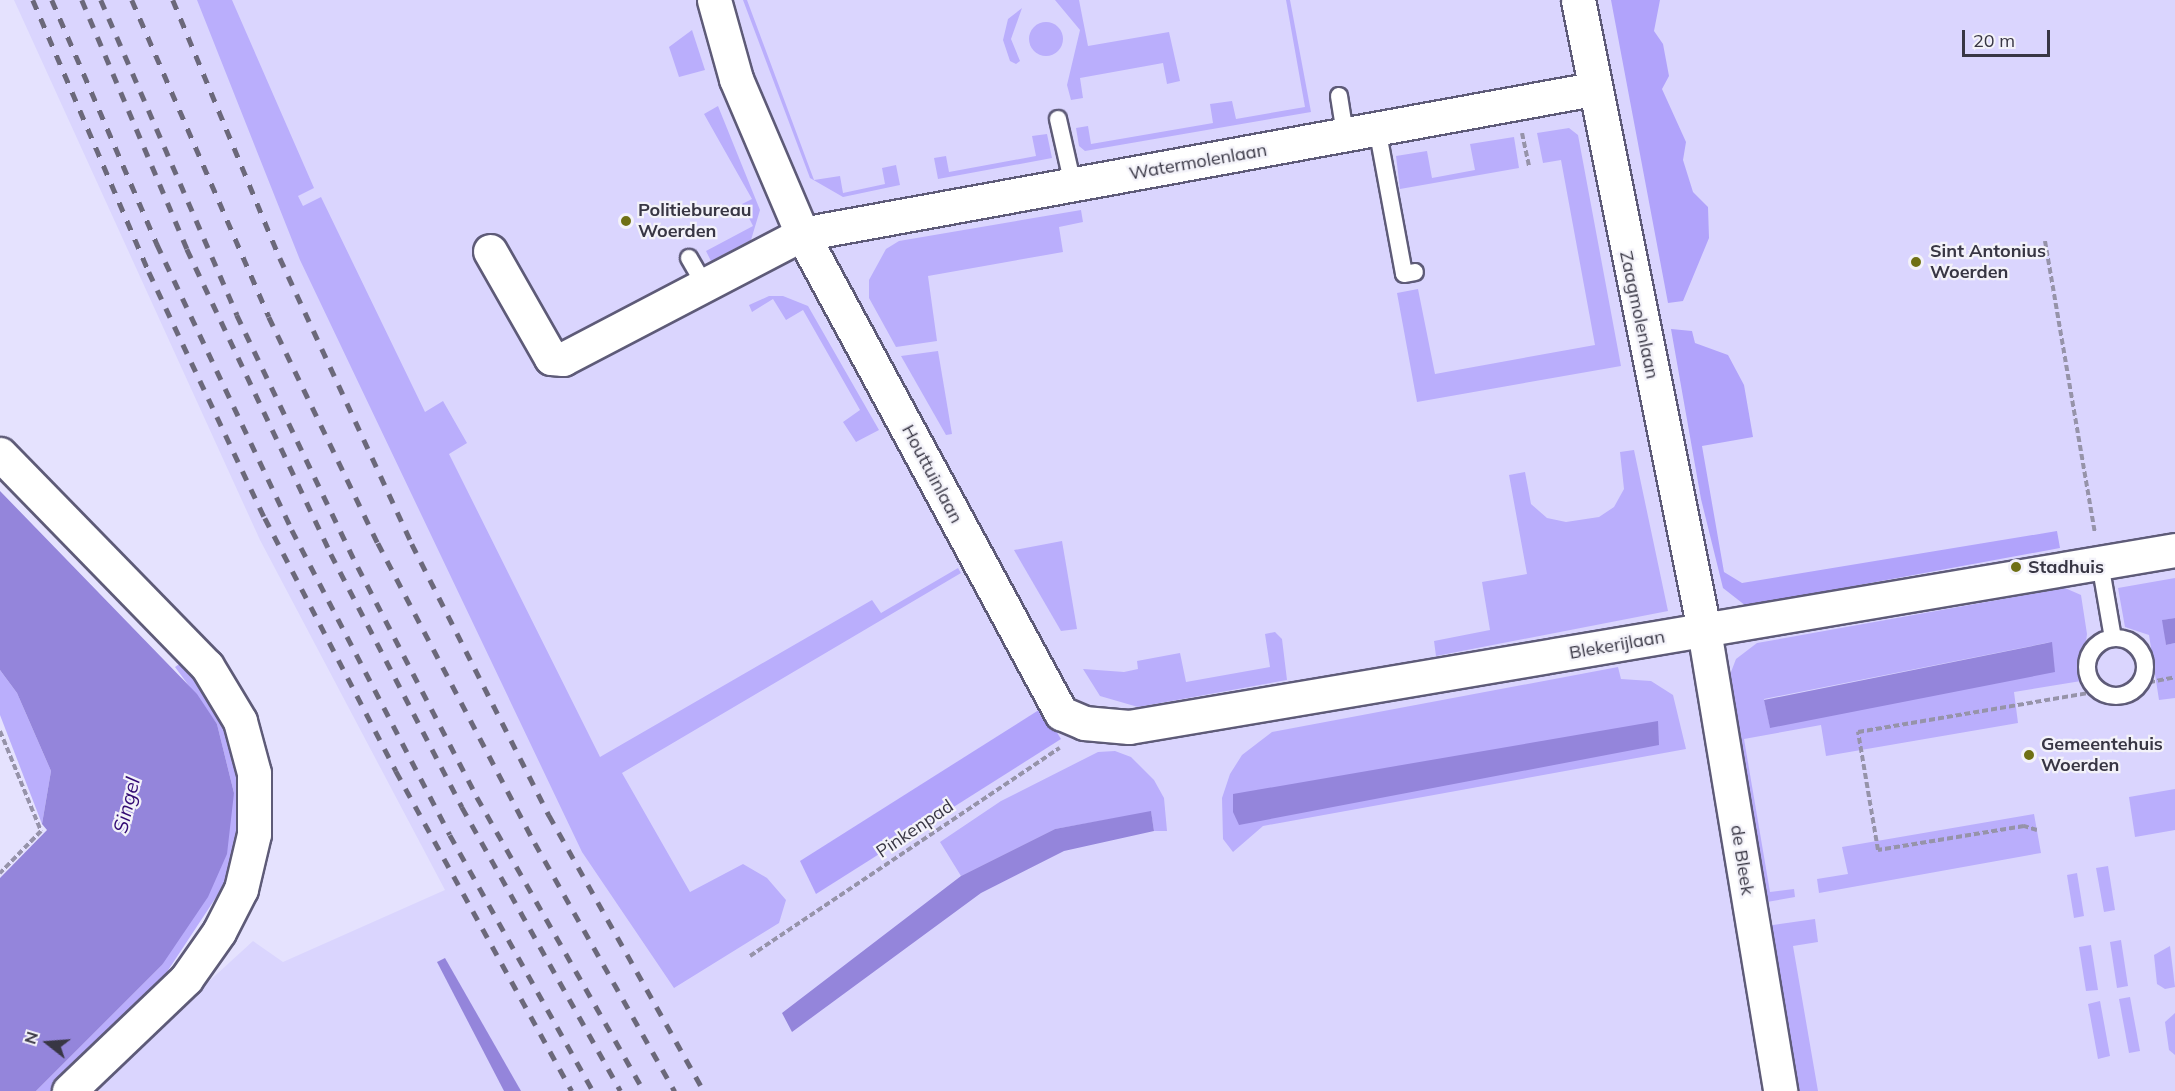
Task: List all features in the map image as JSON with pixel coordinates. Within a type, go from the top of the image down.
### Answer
[{"type":"street","name":"Houttuinlaan","points":[[714,0],[736,79],[802,234],[1061,713]]},
{"type":"street","name":"Zaagmolenlaan","points":[[1578,0],[1593,89],[1704,630]]},
{"type":"street","name":"Watermolenlaan","points":[[802,234],[1593,89]]},
{"type":"street","points":[[490,251],[551,358],[603,341],[706,288],[802,234]]},
{"type":"street","points":[[0,454],[207,666],[240,721],[254,773],[254,834],[241,889],[219,932],[186,979],[69,1091]]},
{"type":"street","name":"Blekerijlaan","points":[[1061,713],[1096,724],[1129,727],[2175,550]]},
{"type":"street","name":"de Bleek","points":[[1704,630],[1780,1091]]},
{"type":"lane","points":[[1339,96],[1361,131],[1404,274],[1415,272]]},
{"type":"lane","points":[[1058,119],[1073,185]]},
{"type":"lane","points":[[689,258],[706,288]]},
{"type":"lane","points":[[2100,563],[2113,638]]},
{"type":"lane","points":[[2113,638],[2132,642],[2144,656],[2140,684],[2117,696],[2100,692],[2089,678],[2088,660],[2097,645],[2113,638]]},
{"type":"path","points":[[2046,241],[2100,563]]},
{"type":"path","points":[[2140,684],[2175,678]]},
{"type":"path","points":[[2037,830],[2024,826],[1878,850],[1858,732],[2100,692]]},
{"type":"path","name":"Pinkenpad","points":[[750,956],[1096,724]]},
{"type":"path","points":[[0,731],[41,831],[0,873]]},
{"type":"shaded area","points":[[14,0],[2175,0],[2175,1091],[89,1091],[253,941],[283,962],[445,890],[260,540]]},
{"type":"shaded area","points":[[197,0],[232,0],[314,188],[298,196],[303,206],[321,197],[425,412],[443,401],[467,443],[449,454],[600,757],[872,600],[881,613],[958,568],[961,573],[622,773],[690,892],[743,864],[767,878],[786,900],[779,923],[674,988],[582,852],[300,260]]},
{"type":"shaded area","points":[[743,0],[747,0],[814,180],[840,176],[843,193],[885,184],[882,168],[896,165],[900,185],[843,197],[810,178]]},
{"type":"shaded area","points":[[1055,0],[1079,0],[1088,46],[1169,32],[1180,81],[1167,84],[1163,63],[1080,78],[1083,98],[1071,100],[1067,85],[1080,30]]},
{"type":"shaded area","points":[[1286,0],[1290,0],[1311,112],[1085,151],[1079,146],[1076,128],[1088,126],[1091,144],[1213,123],[1210,104],[1232,101],[1236,119],[1305,107]]},
{"type":"shaded area","points":[[1611,0],[1660,0],[1654,31],[1663,44],[1669,76],[1662,89],[1686,142],[1683,160],[1693,192],[1708,207],[1709,238],[1683,301],[1668,303]]},
{"type":"shaded area","points":[[1022,8],[1011,39],[1020,61],[1016,64],[1010,61],[1003,40],[1008,19]]},
{"type":"shaded area","points":[[1046,22],[1058,27],[1063,39],[1058,51],[1046,56],[1034,51],[1029,39],[1034,27]]},
{"type":"shaded area","points":[[692,30],[705,70],[679,77],[669,47]]},
{"type":"shaded area","points":[[718,106],[760,210],[751,240],[711,261],[706,251],[753,226],[742,204],[752,199],[704,114]]},
{"type":"shaded area","points":[[1569,128],[1578,135],[1621,366],[1417,402],[1397,293],[1418,289],[1435,374],[1595,345],[1561,160],[1543,163],[1537,133]]},
{"type":"shaded area","points":[[1047,134],[1052,158],[938,179],[934,158],[946,156],[949,172],[1036,156],[1032,136]]},
{"type":"shaded area","points":[[1514,137],[1519,168],[1400,189],[1396,156],[1427,151],[1432,178],[1475,170],[1470,144]]},
{"type":"shaded area","points":[[1081,210],[1083,222],[1059,227],[1063,252],[928,276],[937,341],[896,347],[869,298],[869,280],[886,249],[899,241]]},
{"type":"shaded area","points":[[769,296],[783,296],[808,306],[879,430],[856,442],[843,422],[860,410],[803,310],[786,320],[773,299],[752,312],[749,305]]},
{"type":"shaded area","points":[[1671,329],[1692,331],[1695,343],[1728,355],[1744,385],[1753,437],[1702,446],[1724,572],[1742,583],[2057,531],[2060,548],[1746,606],[1723,588],[1701,499]]},
{"type":"shaded area","points":[[938,351],[952,434],[946,435],[901,356]]},
{"type":"shaded area","points":[[1634,450],[1668,611],[1436,656],[1434,641],[1490,630],[1482,582],[1527,574],[1509,475],[1525,472],[1531,504],[1547,518],[1566,522],[1599,517],[1614,507],[1624,489],[1620,452]]},
{"type":"shaded area","points":[[1062,541],[1077,629],[1061,631],[1014,550]]},
{"type":"shaded area","points":[[2175,578],[2175,618],[2163,620],[2166,645],[2175,643],[2175,698],[2159,700],[2149,635],[2125,627],[2118,588]]},
{"type":"shaded area","points":[[2065,588],[2081,595],[2087,634],[2081,681],[2014,692],[2018,723],[1826,756],[1821,725],[1744,739],[1770,892],[1794,889],[1795,897],[1761,903],[1726,685],[1736,659],[1757,643]],"holes":[[[2051,642],[1770,727],[1764,699]]]},
{"type":"shaded area","points":[[1275,632],[1282,639],[1287,680],[1138,707],[1100,696],[1083,669],[1124,672],[1138,669],[1137,661],[1180,653],[1186,682],[1270,667],[1265,634]]},
{"type":"shaded area","points":[[188,658],[240,752],[238,864],[161,981],[57,1091],[36,1091],[162,965],[234,793],[217,724],[175,667]]},
{"type":"shaded area","points":[[1618,667],[1621,679],[1651,681],[1673,695],[1686,749],[1263,826],[1233,852],[1223,839],[1222,798],[1230,774],[1242,755],[1272,732]]},
{"type":"shaded area","points":[[0,670],[17,693],[51,771],[42,824],[0,715]]},
{"type":"shaded area","points":[[1042,708],[1061,739],[816,894],[800,861]]},
{"type":"shaded area","points":[[1115,751],[1131,757],[1154,780],[1164,798],[1167,831],[1154,831],[1151,812],[1055,829],[961,876],[940,842],[1001,801],[1098,752]]},
{"type":"shaded area","points":[[2175,789],[2175,830],[2135,837],[2129,797]]},
{"type":"shaded area","points":[[2034,814],[2041,853],[1819,893],[1817,879],[1848,874],[1842,847]]},
{"type":"shaded area","points":[[2108,866],[2115,910],[2104,912],[2096,868]]},
{"type":"shaded area","points":[[2077,873],[2084,916],[2074,918],[2067,875]]},
{"type":"shaded area","points":[[1815,919],[1818,942],[1793,946],[1818,1091],[1795,1091],[1766,926]]},
{"type":"shaded area","points":[[2121,940],[2128,986],[2117,988],[2110,942]]},
{"type":"shaded area","points":[[2091,945],[2098,990],[2086,991],[2079,947]]},
{"type":"shaded area","points":[[2170,946],[2175,987],[2165,989],[2157,984],[2154,955]]},
{"type":"shaded area","points":[[2130,997],[2140,1051],[2129,1053],[2119,999]]},
{"type":"shaded area","points":[[2100,1001],[2110,1056],[2098,1059],[2088,1004]]},
{"type":"shaded area","points":[[2175,1013],[2175,1055],[2169,1050],[2165,1022]]},
{"type":"water","name":"Singel","points":[[0,491],[197,694],[217,724],[234,793],[227,854],[208,897],[162,965],[36,1091],[0,1091],[0,878],[47,830],[42,824],[51,771],[17,693],[0,670]]},
{"type":"water","points":[[2175,618],[2175,643],[2166,645],[2162,620]]},
{"type":"water","points":[[2052,642],[2055,672],[1770,728],[1764,700]]},
{"type":"water","points":[[1658,721],[1659,745],[1239,825],[1233,812],[1233,794]]},
{"type":"water","points":[[1151,811],[1154,831],[1064,851],[981,893],[792,1032],[782,1013],[961,876],[1055,829]]},
{"type":"water","points":[[445,958],[521,1091],[504,1091],[437,962]]},
{"type":"railway","points":[[33,0],[149,272],[265,518],[396,771],[572,1091]]},
{"type":"railway","points":[[52,0],[157,244],[292,530],[450,835],[593,1091]]},
{"type":"railway","points":[[82,0],[187,249],[331,554],[462,807],[621,1091]]},
{"type":"railway","points":[[101,0],[237,315],[358,567],[477,797],[644,1091]]},
{"type":"railway","points":[[132,0],[269,317],[378,543],[535,843],[675,1091]]},
{"type":"railway","points":[[173,0],[280,258],[412,544],[549,815],[704,1091]]},
{"type":"place","name":"Politiebureau Woerden","points":[[626,221]]},
{"type":"place","name":"Sint Antonius Woerden","points":[[1916,262]]},
{"type":"place","name":"Stadhuis","points":[[2016,567]]},
{"type":"place","name":"Gemeentehuis Woerden","points":[[2029,755]]}]
